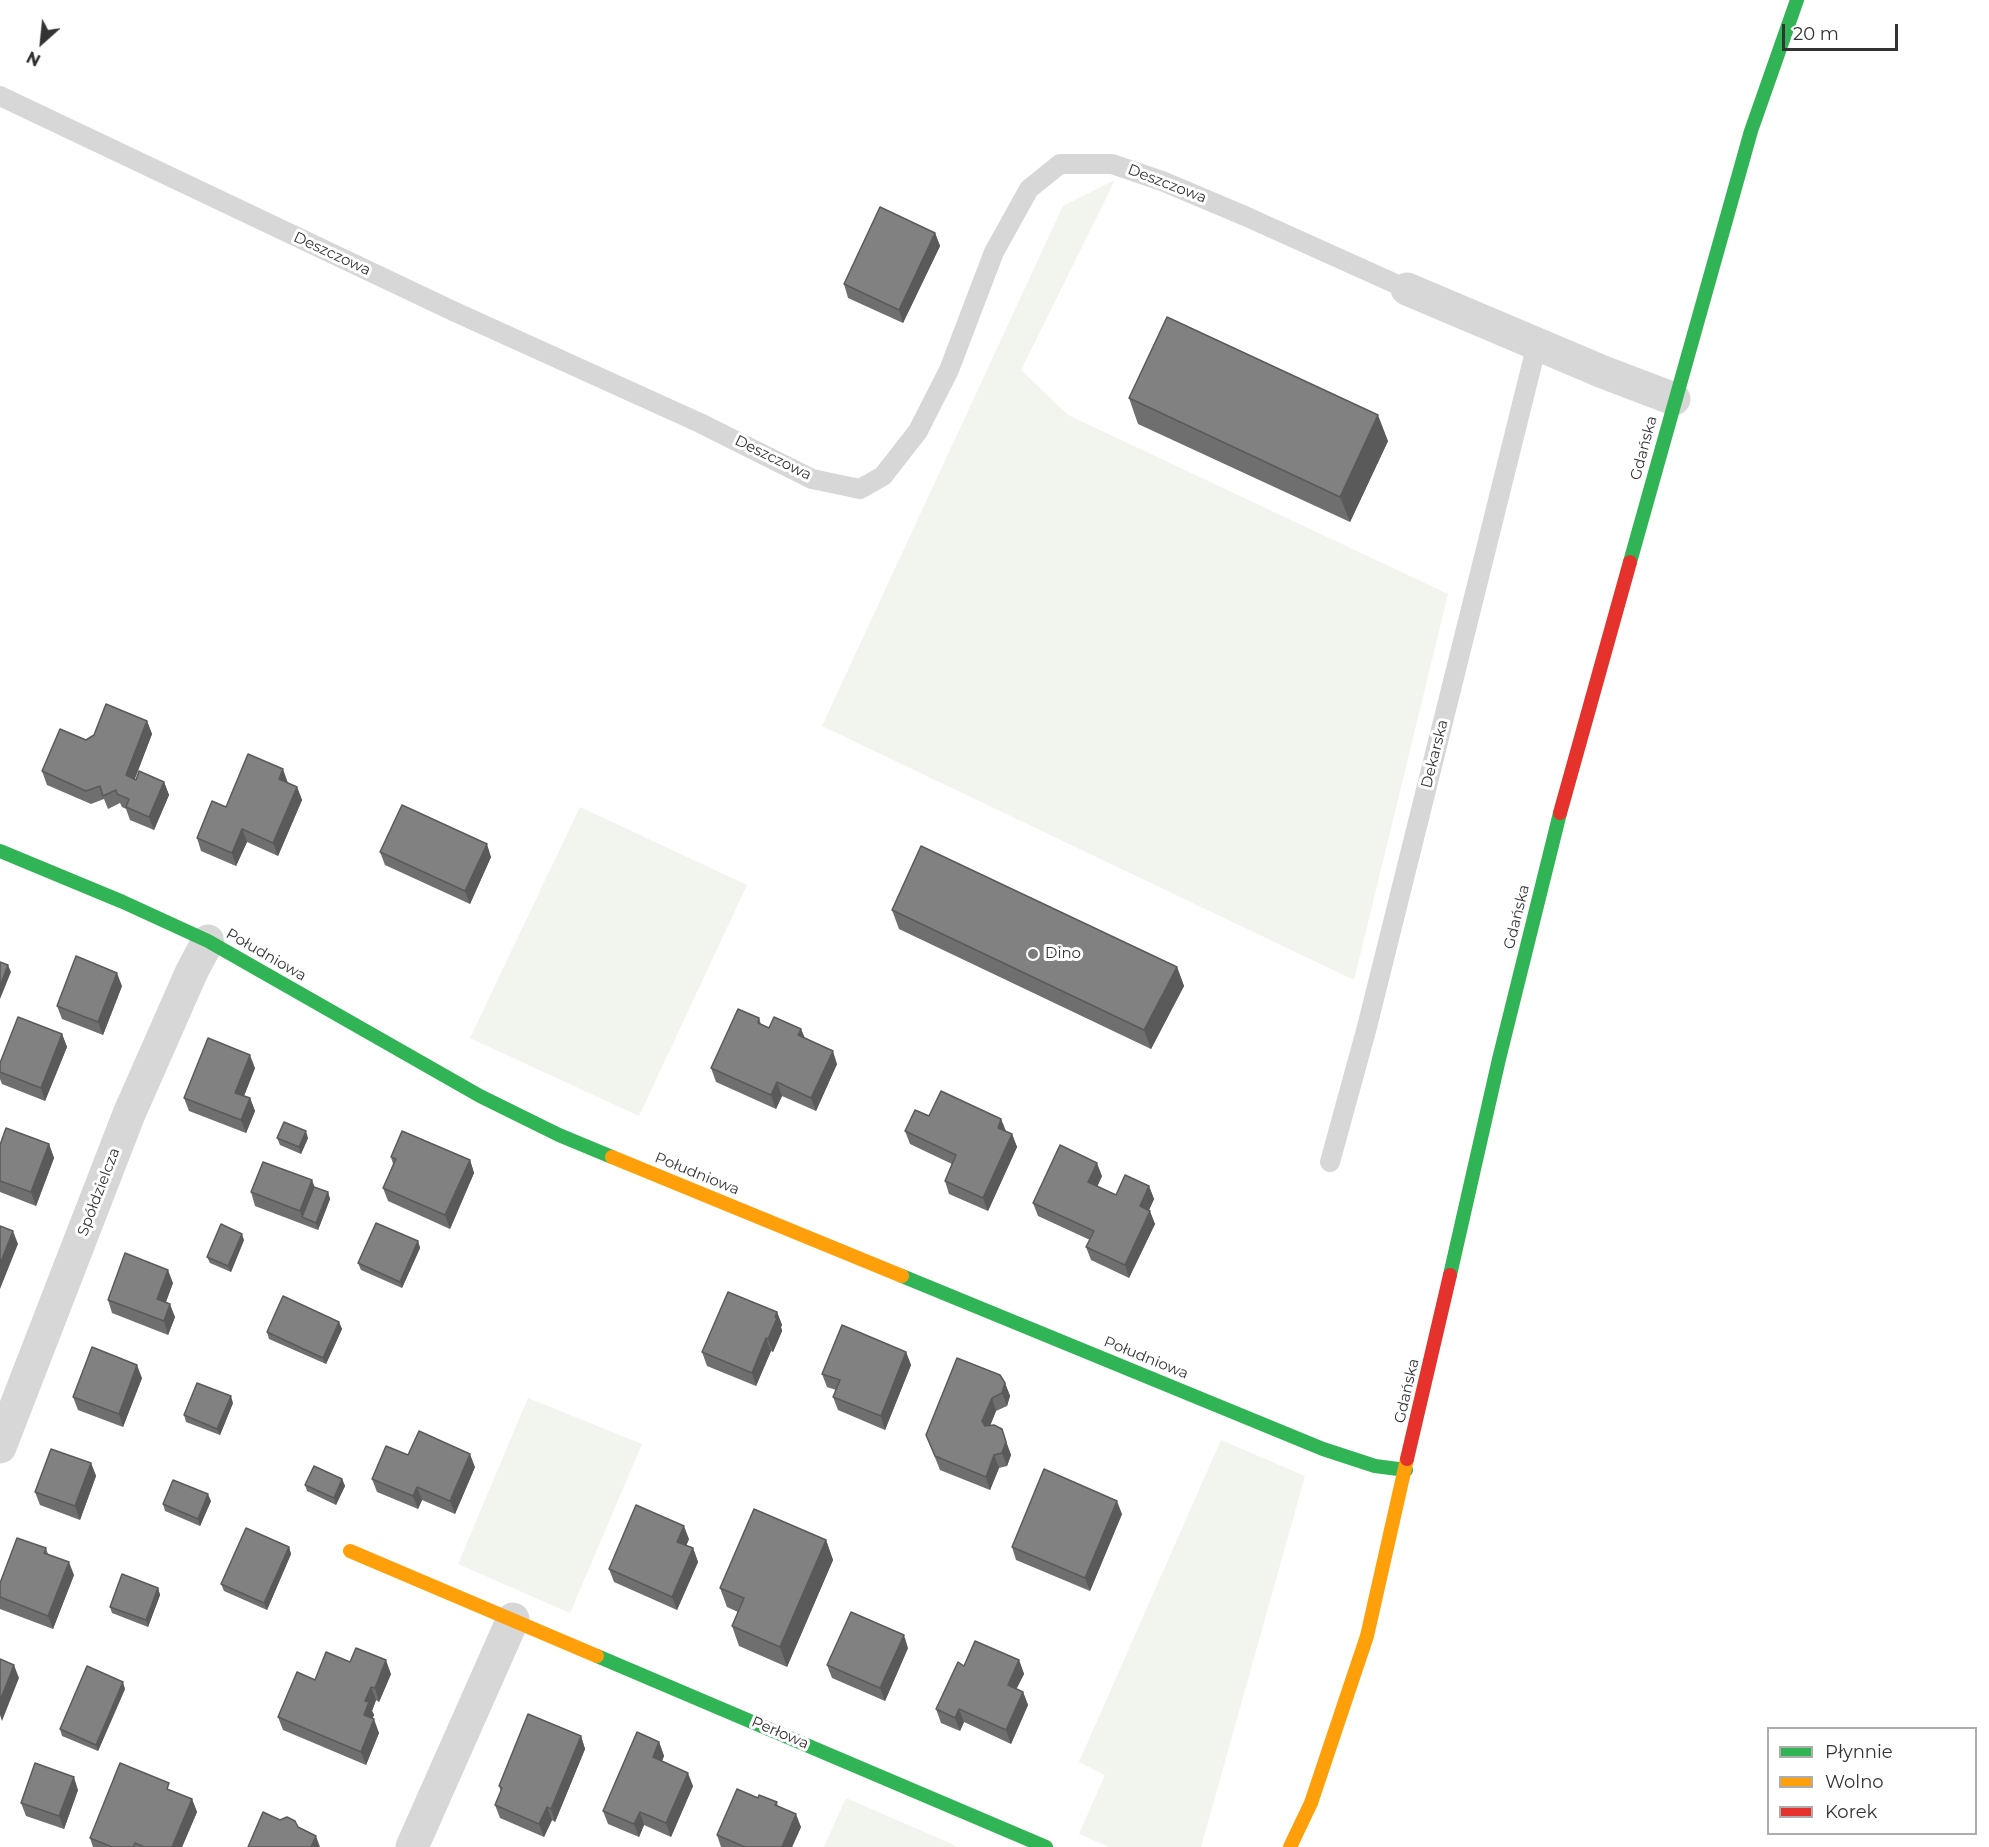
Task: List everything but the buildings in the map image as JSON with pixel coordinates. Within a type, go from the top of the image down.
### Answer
[{"type":"street","name":"Gdańska","points":[[1290,1847],[1311,1803],[1367,1636],[1407,1470],[1499,1059],[1562,806],[1674,399],[1751,131],[1797,0]]},
{"type":"street","name":"Deszczowa","points":[[1407,289],[1603,372],[1674,399]]},
{"type":"street","name":"Południowa","points":[[0,851],[123,902],[208,941],[480,1096],[559,1135],[1323,1449],[1376,1466],[1407,1470]]},
{"type":"street","name":"Spółdzielcza","points":[[0,1447],[129,1114],[192,971],[208,941]]},
{"type":"street","name":"Perłowa","points":[[350,1551],[1046,1847]]},
{"type":"street","points":[[412,1847],[513,1619]]},
{"type":"lane","name":"Deszczowa","points":[[0,96],[453,311],[700,423],[812,478],[860,489],[883,476],[918,430],[949,370],[994,252],[1029,189],[1060,164],[1112,164],[1162,181],[1407,289]]},
{"type":"lane","name":"Dekarska","points":[[1330,1162],[1367,1027],[1537,344]]},
{"type":"shaded area","points":[[1115,180],[1021,370],[1068,415],[1448,594],[1354,980],[822,726],[1063,206]]},
{"type":"shaded area","points":[[580,807],[747,885],[639,1116],[470,1038]]},
{"type":"shaded area","points":[[528,1398],[642,1444],[570,1613],[458,1564]]},
{"type":"shaded area","points":[[1221,1440],[1305,1476],[1201,1847],[1109,1847],[1079,1834],[1105,1775],[1079,1762]]},
{"type":"shaded area","points":[[846,1798],[952,1844],[957,1847],[824,1847]]},
{"type":"traffic: fast","points":[[1630,562],[1751,131],[1797,0]]},
{"type":"traffic: fast","points":[[1450,1275],[1499,1059],[1560,813]]},
{"type":"traffic: fast","points":[[0,851],[123,902],[208,941],[480,1096],[559,1135],[612,1157]]},
{"type":"traffic: fast","points":[[902,1276],[1323,1449],[1375,1466],[1406,1470]]},
{"type":"traffic: fast","points":[[597,1656],[1046,1847]]},
{"type":"traffic: slow","points":[[612,1157],[902,1276]]},
{"type":"traffic: slow","points":[[1290,1847],[1311,1803],[1367,1636],[1407,1459]]},
{"type":"traffic: slow","points":[[350,1551],[597,1656]]},
{"type":"traffic: jam","points":[[1560,813],[1630,562]]},
{"type":"traffic: jam","points":[[1407,1459],[1450,1275]]},
{"type":"place","name":"Dino","points":[[1033,954]]}]
